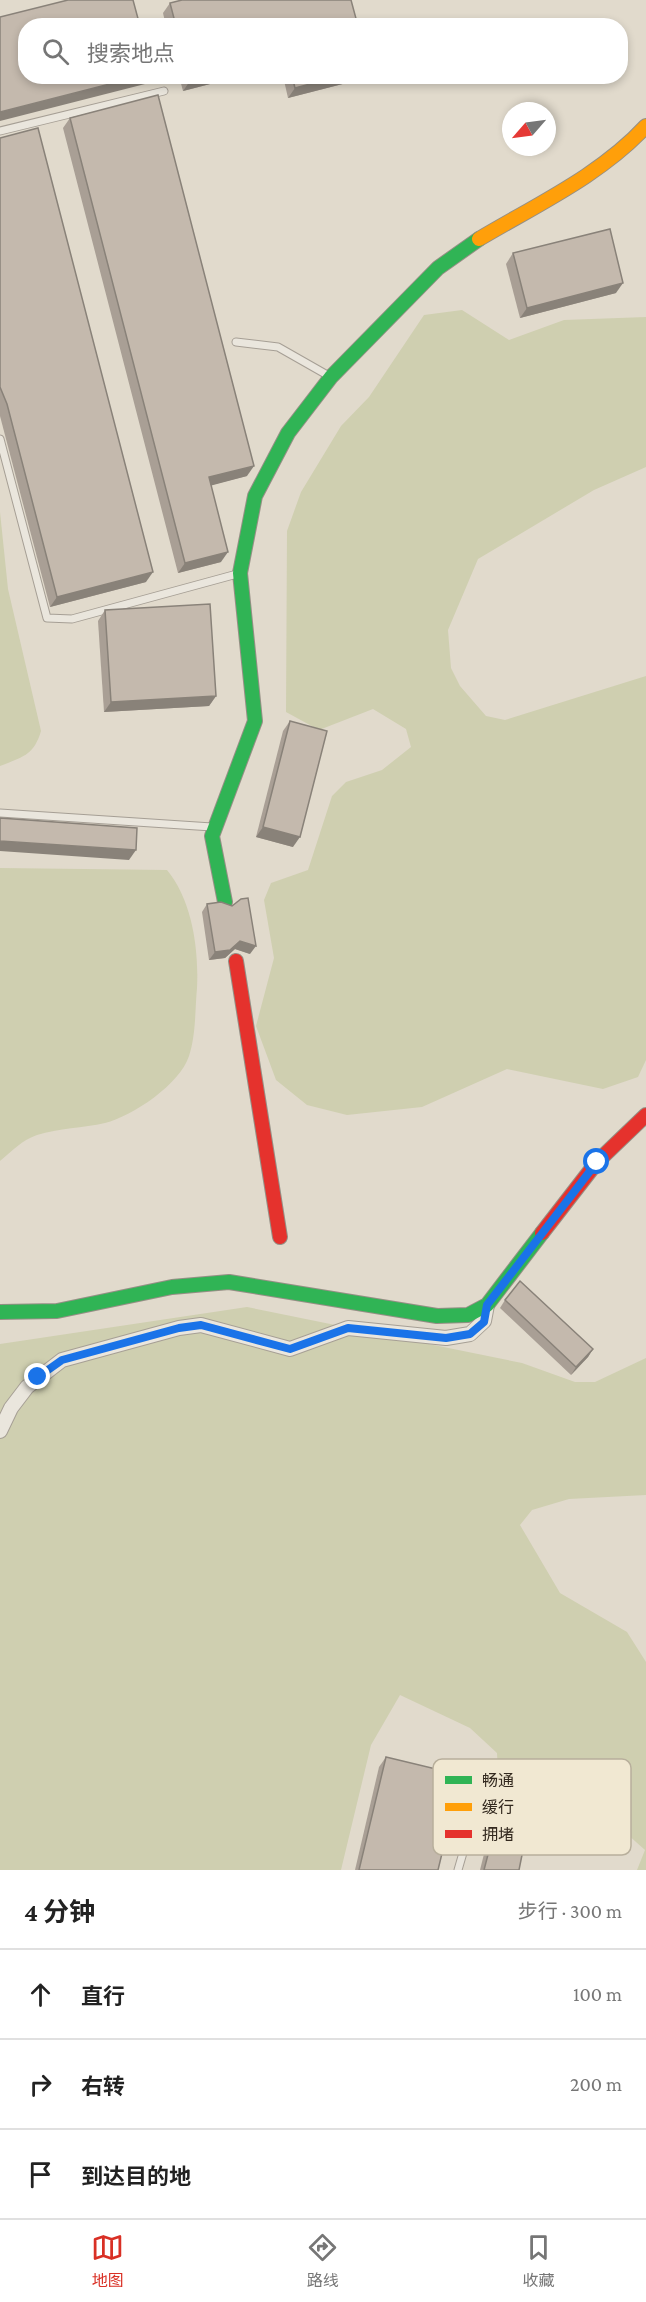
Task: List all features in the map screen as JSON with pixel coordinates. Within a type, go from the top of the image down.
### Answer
[{"type":"street","points":[[225,902],[212,836],[244,756],[255,721],[240,573],[255,496],[288,433],[331,378],[438,268],[465,248],[601,166],[626,148],[646,126]]},
{"type":"street","points":[[236,961],[280,1237]]},
{"type":"street","points":[[0,1312],[17,1314],[57,1310],[204,1282],[229,1282],[437,1316],[468,1315],[487,1305],[597,1162],[646,1114]]},
{"type":"street","points":[[0,1431],[11,1408],[27,1387],[62,1360],[179,1328],[201,1325],[290,1349],[348,1328],[446,1338],[470,1334],[484,1322],[487,1305]]},
{"type":"lane","points":[[0,131],[164,91]]},
{"type":"lane","points":[[236,342],[278,347],[331,378]]},
{"type":"lane","points":[[0,439],[47,618],[72,619],[240,573]]},
{"type":"lane","points":[[0,813],[215,827]]},
{"type":"lane","points":[[458,1870],[462,1855]]},
{"type":"green space","points":[[462,310],[509,340],[564,320],[646,317],[646,467],[594,490],[478,559],[448,630],[451,668],[460,686],[486,716],[505,720],[646,676],[646,1060],[638,1077],[603,1089],[507,1069],[422,1107],[347,1115],[307,1105],[276,1080],[256,1026],[274,958],[264,900],[271,883],[308,870],[332,796],[346,782],[382,770],[411,747],[406,729],[373,709],[319,730],[286,712],[287,531],[301,492],[341,426],[369,397],[424,315]]},
{"type":"green space","points":[[0,512],[8,589],[41,731],[31,750],[0,766]]},
{"type":"green space","points":[[0,868],[167,870],[176,882],[188,910],[195,941],[197,973],[195,1022],[189,1056],[184,1067],[166,1088],[142,1106],[116,1119],[97,1125],[54,1131],[32,1137],[0,1161]]},
{"type":"green space","points":[[247,1307],[522,1363],[575,1382],[595,1382],[646,1358],[646,1495],[569,1499],[532,1510],[520,1525],[560,1593],[627,1632],[646,1662],[646,1870],[637,1870],[645,1850],[631,1838],[631,1759],[497,1759],[497,1753],[470,1728],[400,1695],[371,1745],[341,1870],[0,1870],[0,1344]]},
{"type":"building","points":[[68,0],[133,0],[138,18],[18,18],[18,84],[110,84],[0,112],[0,17]]},
{"type":"building","points":[[182,0],[351,0],[356,18],[174,18],[170,3]]},
{"type":"building","points":[[294,84],[310,84],[295,88]]},
{"type":"building","points":[[158,95],[254,466],[209,477],[228,552],[185,563],[70,118]]},
{"type":"building","points":[[38,128],[153,572],[57,597],[7,404],[0,387],[0,138]]},
{"type":"building","points":[[610,229],[623,283],[527,308],[513,253]]},
{"type":"building","points":[[210,604],[216,696],[111,702],[105,610]]},
{"type":"building","points":[[290,721],[327,731],[300,837],[263,827]]},
{"type":"building","points":[[0,818],[137,828],[136,850],[0,841]]},
{"type":"building","points":[[248,898],[256,946],[240,941],[230,950],[215,952],[207,904],[221,902],[232,906],[241,899]]},
{"type":"building","points":[[520,1281],[593,1349],[576,1367],[505,1300]]},
{"type":"building","points":[[386,1757],[433,1768],[433,1855],[442,1855],[438,1870],[359,1870]]},
{"type":"building","points":[[488,1855],[522,1855],[519,1870],[484,1870]]},
{"type":"traffic: fast","points":[[225,902],[212,836],[255,721],[240,573],[255,496],[288,433],[331,377],[438,268],[479,239]]},
{"type":"traffic: fast","points":[[0,1312],[57,1311],[172,1287],[229,1282],[437,1316],[468,1315],[487,1305],[542,1233]]},
{"type":"traffic: slow","points":[[479,239],[545,201],[609,160],[646,126]]},
{"type":"traffic: jam","points":[[236,961],[280,1237]]},
{"type":"traffic: jam","points":[[542,1233],[597,1162],[646,1115]]},
{"type":"route","points":[[38,1377],[62,1360],[179,1328],[201,1325],[270,1346],[290,1349],[348,1328],[446,1338],[470,1334],[484,1322],[487,1305],[597,1162]]}]
